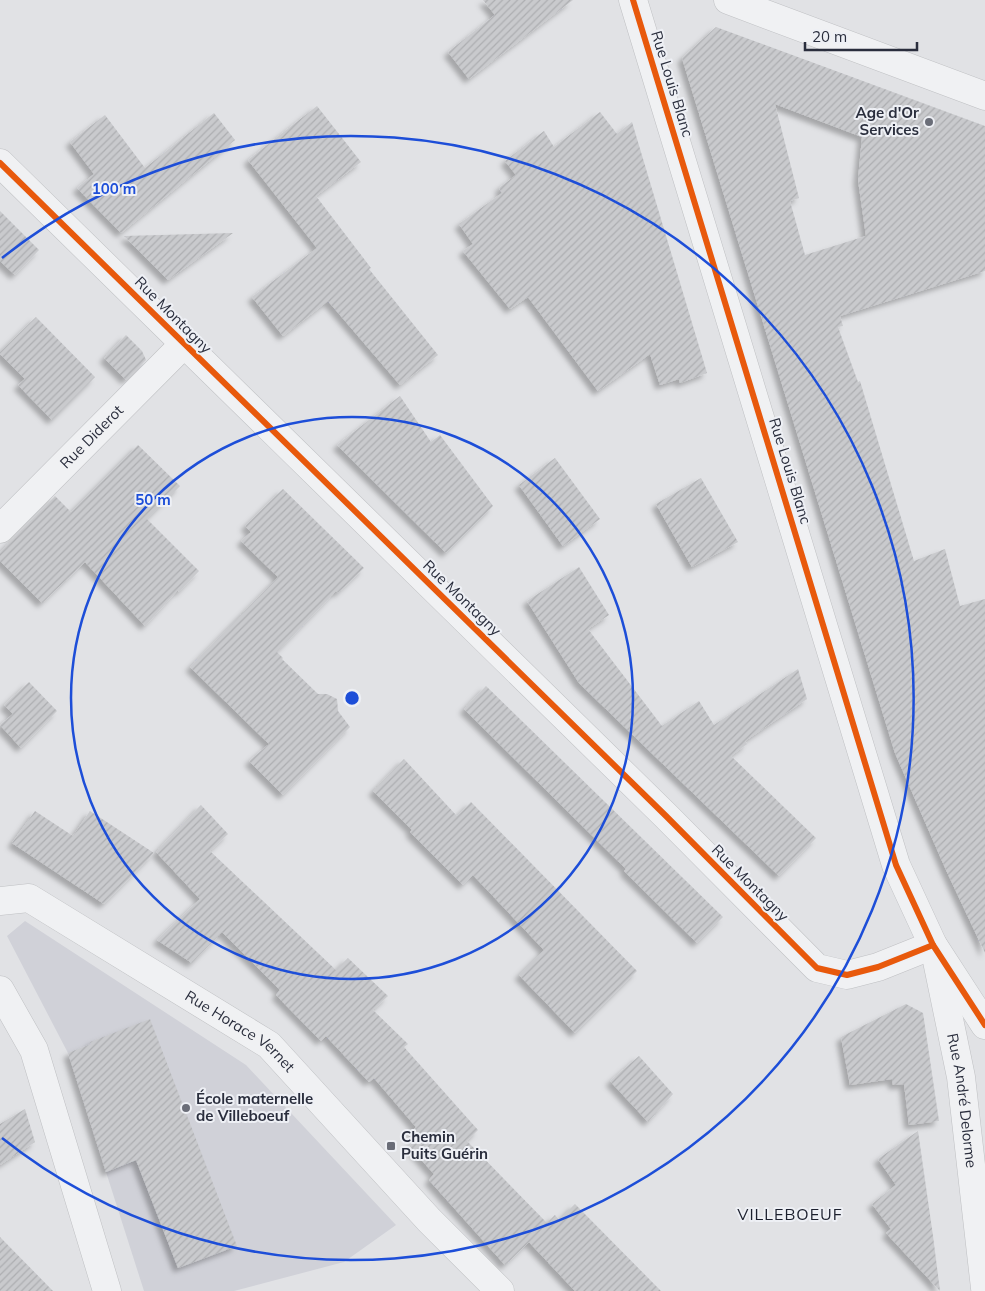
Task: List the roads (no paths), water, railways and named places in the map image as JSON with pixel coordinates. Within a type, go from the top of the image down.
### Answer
[{"type":"street","name":"Rue Louis Blanc","points":[[633,0],[896,865],[933,945]]},
{"type":"street","points":[[728,0],[985,96]]},
{"type":"street","name":"Rue Montagny","points":[[0,163],[662,811],[817,968],[847,976],[878,967],[933,945]]},
{"type":"street","name":"Rue Diderot","points":[[0,529],[184,344]]},
{"type":"street","name":"Rue Horace Vernet","points":[[0,900],[29,898],[269,1045],[429,1220],[500,1291]]},
{"type":"street","points":[[933,945],[985,1025]]},
{"type":"street","name":"Rue André Delorme","points":[[933,945],[961,1077],[985,1288]]},
{"type":"street","points":[[0,990],[34,1050],[107,1291]]},
{"type":"place","name":"Age d'Or Services","points":[[929,122]]},
{"type":"place","name":"École maternelle de Villeboeuf","points":[[186,1108]]},
{"type":"place","name":"Chemin Puits Guérin","points":[[391,1146]]},
{"type":"district","name":"VILLEBOEUF","points":[[790,1214]]}]
